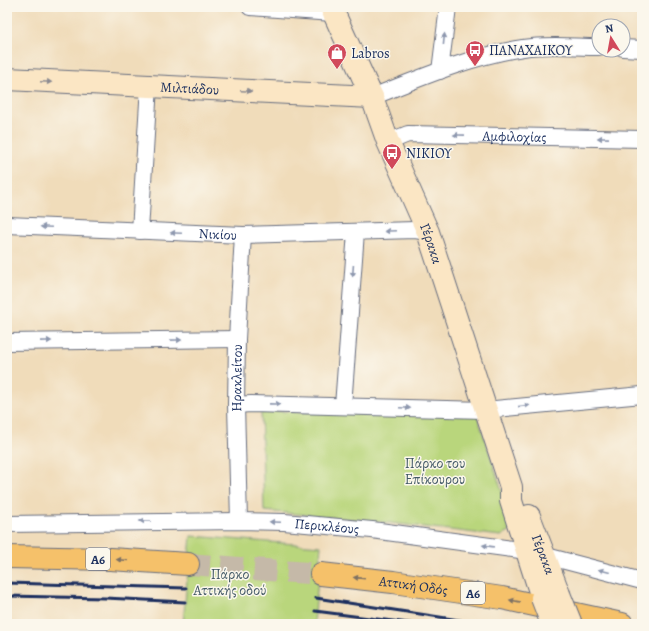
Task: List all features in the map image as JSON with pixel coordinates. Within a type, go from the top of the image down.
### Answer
[{"type":"highway","name":"Α6","points":[[7,557],[110,559],[188,564]]},
{"type":"highway","name":"Αττική Οδός","points":[[321,574],[393,582],[502,598],[622,624]]},
{"type":"street","points":[[250,7],[332,10]]},
{"type":"street","points":[[440,71],[448,7]]},
{"type":"street","name":"Γέρακα","points":[[332,10],[372,97],[388,142],[428,232],[511,487],[511,501],[571,624]]},
{"type":"street","points":[[372,97],[440,71],[493,54],[524,48],[558,46],[591,47]]},
{"type":"street","points":[[631,48],[642,48]]},
{"type":"street","name":"Μιλτιάδου","points":[[7,79],[372,97]]},
{"type":"street","points":[[140,231],[149,86]]},
{"type":"street","name":"Αμφιλοχίας","points":[[388,142],[408,134],[642,139]]},
{"type":"street","name":"Νικίου","points":[[7,225],[243,235],[415,230],[428,232]]},
{"type":"street","points":[[343,406],[356,232]]},
{"type":"street","name":"Ηρακλείτου","points":[[239,521],[236,406],[237,339],[243,235]]},
{"type":"street","points":[[7,342],[237,339]]},
{"type":"street","points":[[236,406],[251,404],[485,410],[642,395]]},
{"type":"street","name":"Περικλέους","points":[[7,524],[239,521],[284,522],[372,530],[536,553],[642,581]]},
{"type":"street","name":"Γέρακα","points":[[536,553],[552,624]]},
{"type":"green space","name":"Πάρκο του Επίκουρου","points":[[261,411],[477,415],[514,528],[501,536],[373,521],[264,511]]},
{"type":"green space","name":"Πάρκο Αττικής οδού","points":[[191,536],[321,546],[314,624],[183,624]]},
{"type":"tunnel","points":[[188,564],[321,574]]},
{"type":"railway","points":[[7,583],[186,588]]},
{"type":"railway","points":[[7,596],[105,598],[185,602]]},
{"type":"railway","points":[[316,598],[485,624]]},
{"type":"railway","points":[[315,611],[416,624]]},
{"type":"place","name":"ΠΑΝΑΧΑΙΚΟΥ","points":[[475,67]]},
{"type":"place","name":"Labros","points":[[337,70]]},
{"type":"place","name":"ΝΙΚΙΟΥ","points":[[392,170]]}]
